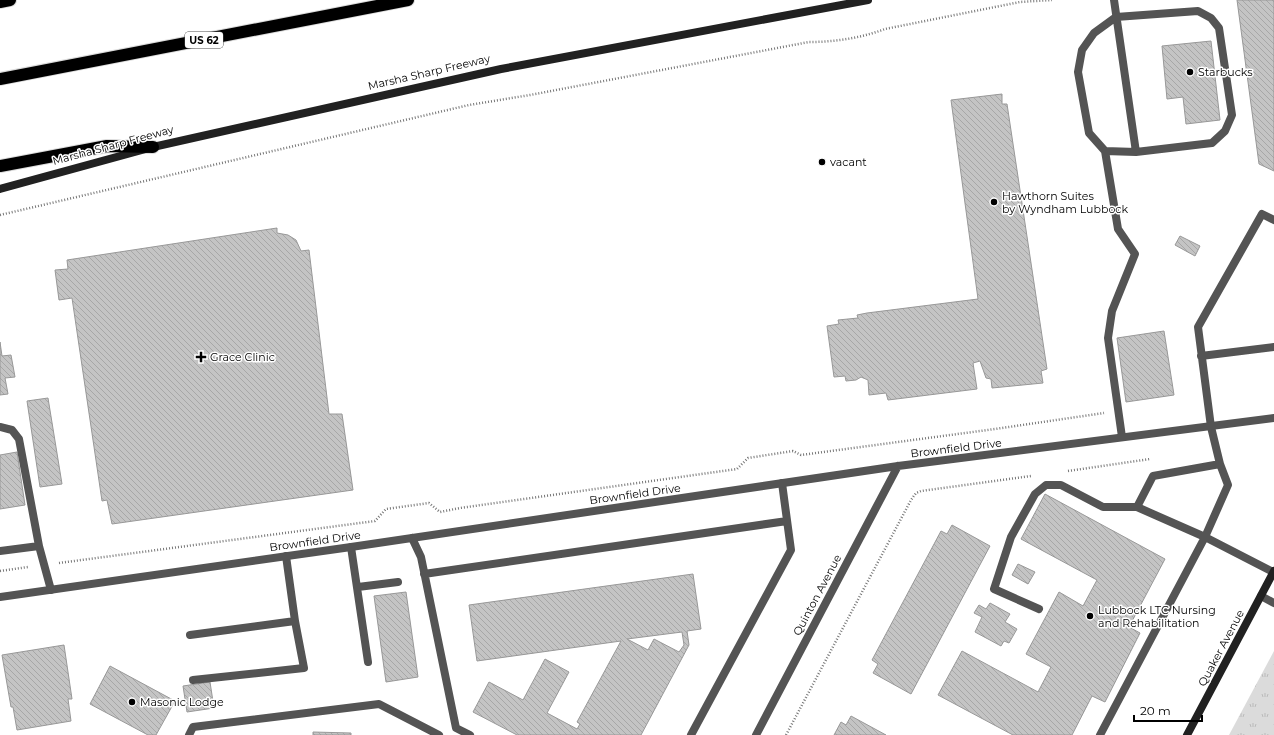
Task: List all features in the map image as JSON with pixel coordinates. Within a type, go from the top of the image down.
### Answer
[{"type":"highway","points":[[0,2],[10,0]]},
{"type":"highway","name":"US 62","points":[[0,79],[408,0]]},
{"type":"highway","points":[[0,166],[107,146],[152,147]]},
{"type":"main road","name":"Marsha Sharp Freeway","points":[[0,189],[152,147],[502,69],[868,0]]},
{"type":"main road","name":"Quaker Avenue","points":[[1187,735],[1274,572]]},
{"type":"street","points":[[1114,0],[1136,152]]},
{"type":"street","points":[[1105,150],[1136,152],[1212,143],[1225,131],[1232,115],[1220,28],[1211,18],[1198,11],[1116,17],[1094,33],[1082,50],[1078,72],[1090,133],[1105,150],[1118,229],[1135,254],[1112,311],[1108,338],[1122,438]]},
{"type":"street","points":[[1100,735],[1205,537],[1228,485],[1220,464],[1211,426],[1198,327],[1262,214],[1274,220]]},
{"type":"street","points":[[1201,356],[1274,347]]},
{"type":"street","name":"Brownfield Drive","points":[[0,597],[898,466],[1274,418]]},
{"type":"street","points":[[0,427],[12,430],[19,439],[39,546],[51,590]]},
{"type":"street","points":[[1137,507],[1153,476],[1220,464]]},
{"type":"street","name":"Quinton Avenue","points":[[756,735],[898,466]]},
{"type":"street","points":[[690,735],[791,550],[782,483]]},
{"type":"street","points":[[1039,609],[994,589],[1011,537],[1035,494],[1046,485],[1061,486],[1103,508],[1137,507],[1205,537],[1274,572]]},
{"type":"street","points":[[424,574],[787,521]]},
{"type":"street","points":[[412,538],[421,557],[456,728],[470,735]]},
{"type":"street","points":[[0,551],[39,546]]},
{"type":"street","points":[[351,547],[368,662]]},
{"type":"street","points":[[193,680],[304,668],[286,556]]},
{"type":"street","points":[[358,587],[398,582]]},
{"type":"street","points":[[1261,596],[1274,603]]},
{"type":"street","points":[[190,635],[296,621]]},
{"type":"street","points":[[189,735],[193,728],[379,704],[439,735]]},
{"type":"path","points":[[0,214],[470,105],[809,42],[828,42],[869,35],[885,29],[1020,2],[1052,0]]},
{"type":"path","points":[[0,571],[375,521],[386,509],[429,503],[440,512],[737,470],[748,458],[793,451],[801,455],[1118,411]]},
{"type":"path","points":[[1063,471],[1155,458]]},
{"type":"path","points":[[786,735],[911,500],[916,494],[921,491],[1032,476]]},
{"type":"green space","points":[[1274,651],[1274,735],[1229,735]]},
{"type":"building","points":[[1237,0],[1274,0],[1274,171],[1259,164]]},
{"type":"building","name":"Starbucks","points":[[1211,41],[1220,120],[1186,124],[1183,97],[1167,99],[1162,46]]},
{"type":"building","name":"Hawthorn Suites by Wyndham Lubbock","points":[[1002,94],[1002,104],[1007,104],[1047,369],[1041,371],[1043,383],[992,388],[991,379],[986,378],[980,361],[973,363],[977,389],[888,400],[886,393],[869,395],[868,380],[861,377],[856,380],[846,381],[845,376],[834,377],[827,326],[839,324],[838,320],[858,318],[857,315],[867,313],[978,299],[951,100]]},
{"type":"building","name":"Grace Clinic","points":[[277,228],[277,233],[288,235],[296,240],[301,251],[309,250],[329,414],[342,414],[353,490],[112,524],[107,500],[102,501],[72,298],[59,300],[55,270],[68,269],[67,260]]},
{"type":"building","points":[[1180,236],[1200,246],[1195,256],[1175,245]]},
{"type":"building","points":[[1164,331],[1174,395],[1126,402],[1117,338]]},
{"type":"building","points":[[0,342],[2,356],[11,355],[15,377],[5,378],[8,394],[0,395]]},
{"type":"building","points":[[48,398],[62,484],[40,487],[27,401]]},
{"type":"building","points":[[17,452],[25,505],[0,509],[0,455]]},
{"type":"building","name":"Lubbock LTC Nursing and Rehabilitation","points":[[1045,494],[1165,559],[1129,627],[1140,633],[1105,702],[1092,696],[1072,735],[1013,735],[938,695],[962,651],[1038,692],[1051,667],[1026,654],[1059,592],[1083,606],[1097,580],[1021,539]]},
{"type":"building","points":[[952,525],[990,546],[911,694],[873,673],[878,664],[872,660],[941,531],[947,534]]},
{"type":"building","points":[[1018,564],[1035,572],[1028,584],[1012,575]]},
{"type":"building","points":[[693,574],[701,629],[687,631],[689,645],[641,735],[517,735],[473,712],[489,682],[523,700],[545,659],[569,672],[547,713],[577,729],[580,724],[577,722],[621,641],[477,661],[469,605]],"holes":[[[682,632],[684,645],[679,652],[654,639],[648,650],[627,639]]]},
{"type":"building","points":[[406,592],[418,677],[386,682],[374,596]]},
{"type":"building","points":[[990,603],[1010,614],[1005,622],[1017,629],[1009,643],[1004,641],[1001,646],[975,632],[982,617],[974,613],[979,605],[986,609]]},
{"type":"building","points":[[64,645],[72,699],[68,699],[71,721],[17,730],[13,707],[11,707],[2,655]]},
{"type":"building","name":"Masonic Lodge","points":[[110,666],[175,701],[156,735],[148,735],[90,704]]},
{"type":"building","points":[[210,682],[214,708],[187,712],[183,686]]},
{"type":"building","points":[[851,716],[886,735],[834,735],[841,722],[846,725]]},
{"type":"building","points":[[313,732],[351,733],[351,735],[313,735]]},
{"type":"place","name":"Starbucks","points":[[1190,72]]},
{"type":"place","name":"vacant","points":[[822,162]]},
{"type":"place","name":"Hawthorn Suites by Wyndham Lubbock","points":[[994,202]]},
{"type":"place","name":"Grace Clinic","points":[[201,357]]},
{"type":"place","name":"Lubbock LTC Nursing and Rehabilitation","points":[[1090,616]]},
{"type":"place","name":"Masonic Lodge","points":[[132,702]]}]
